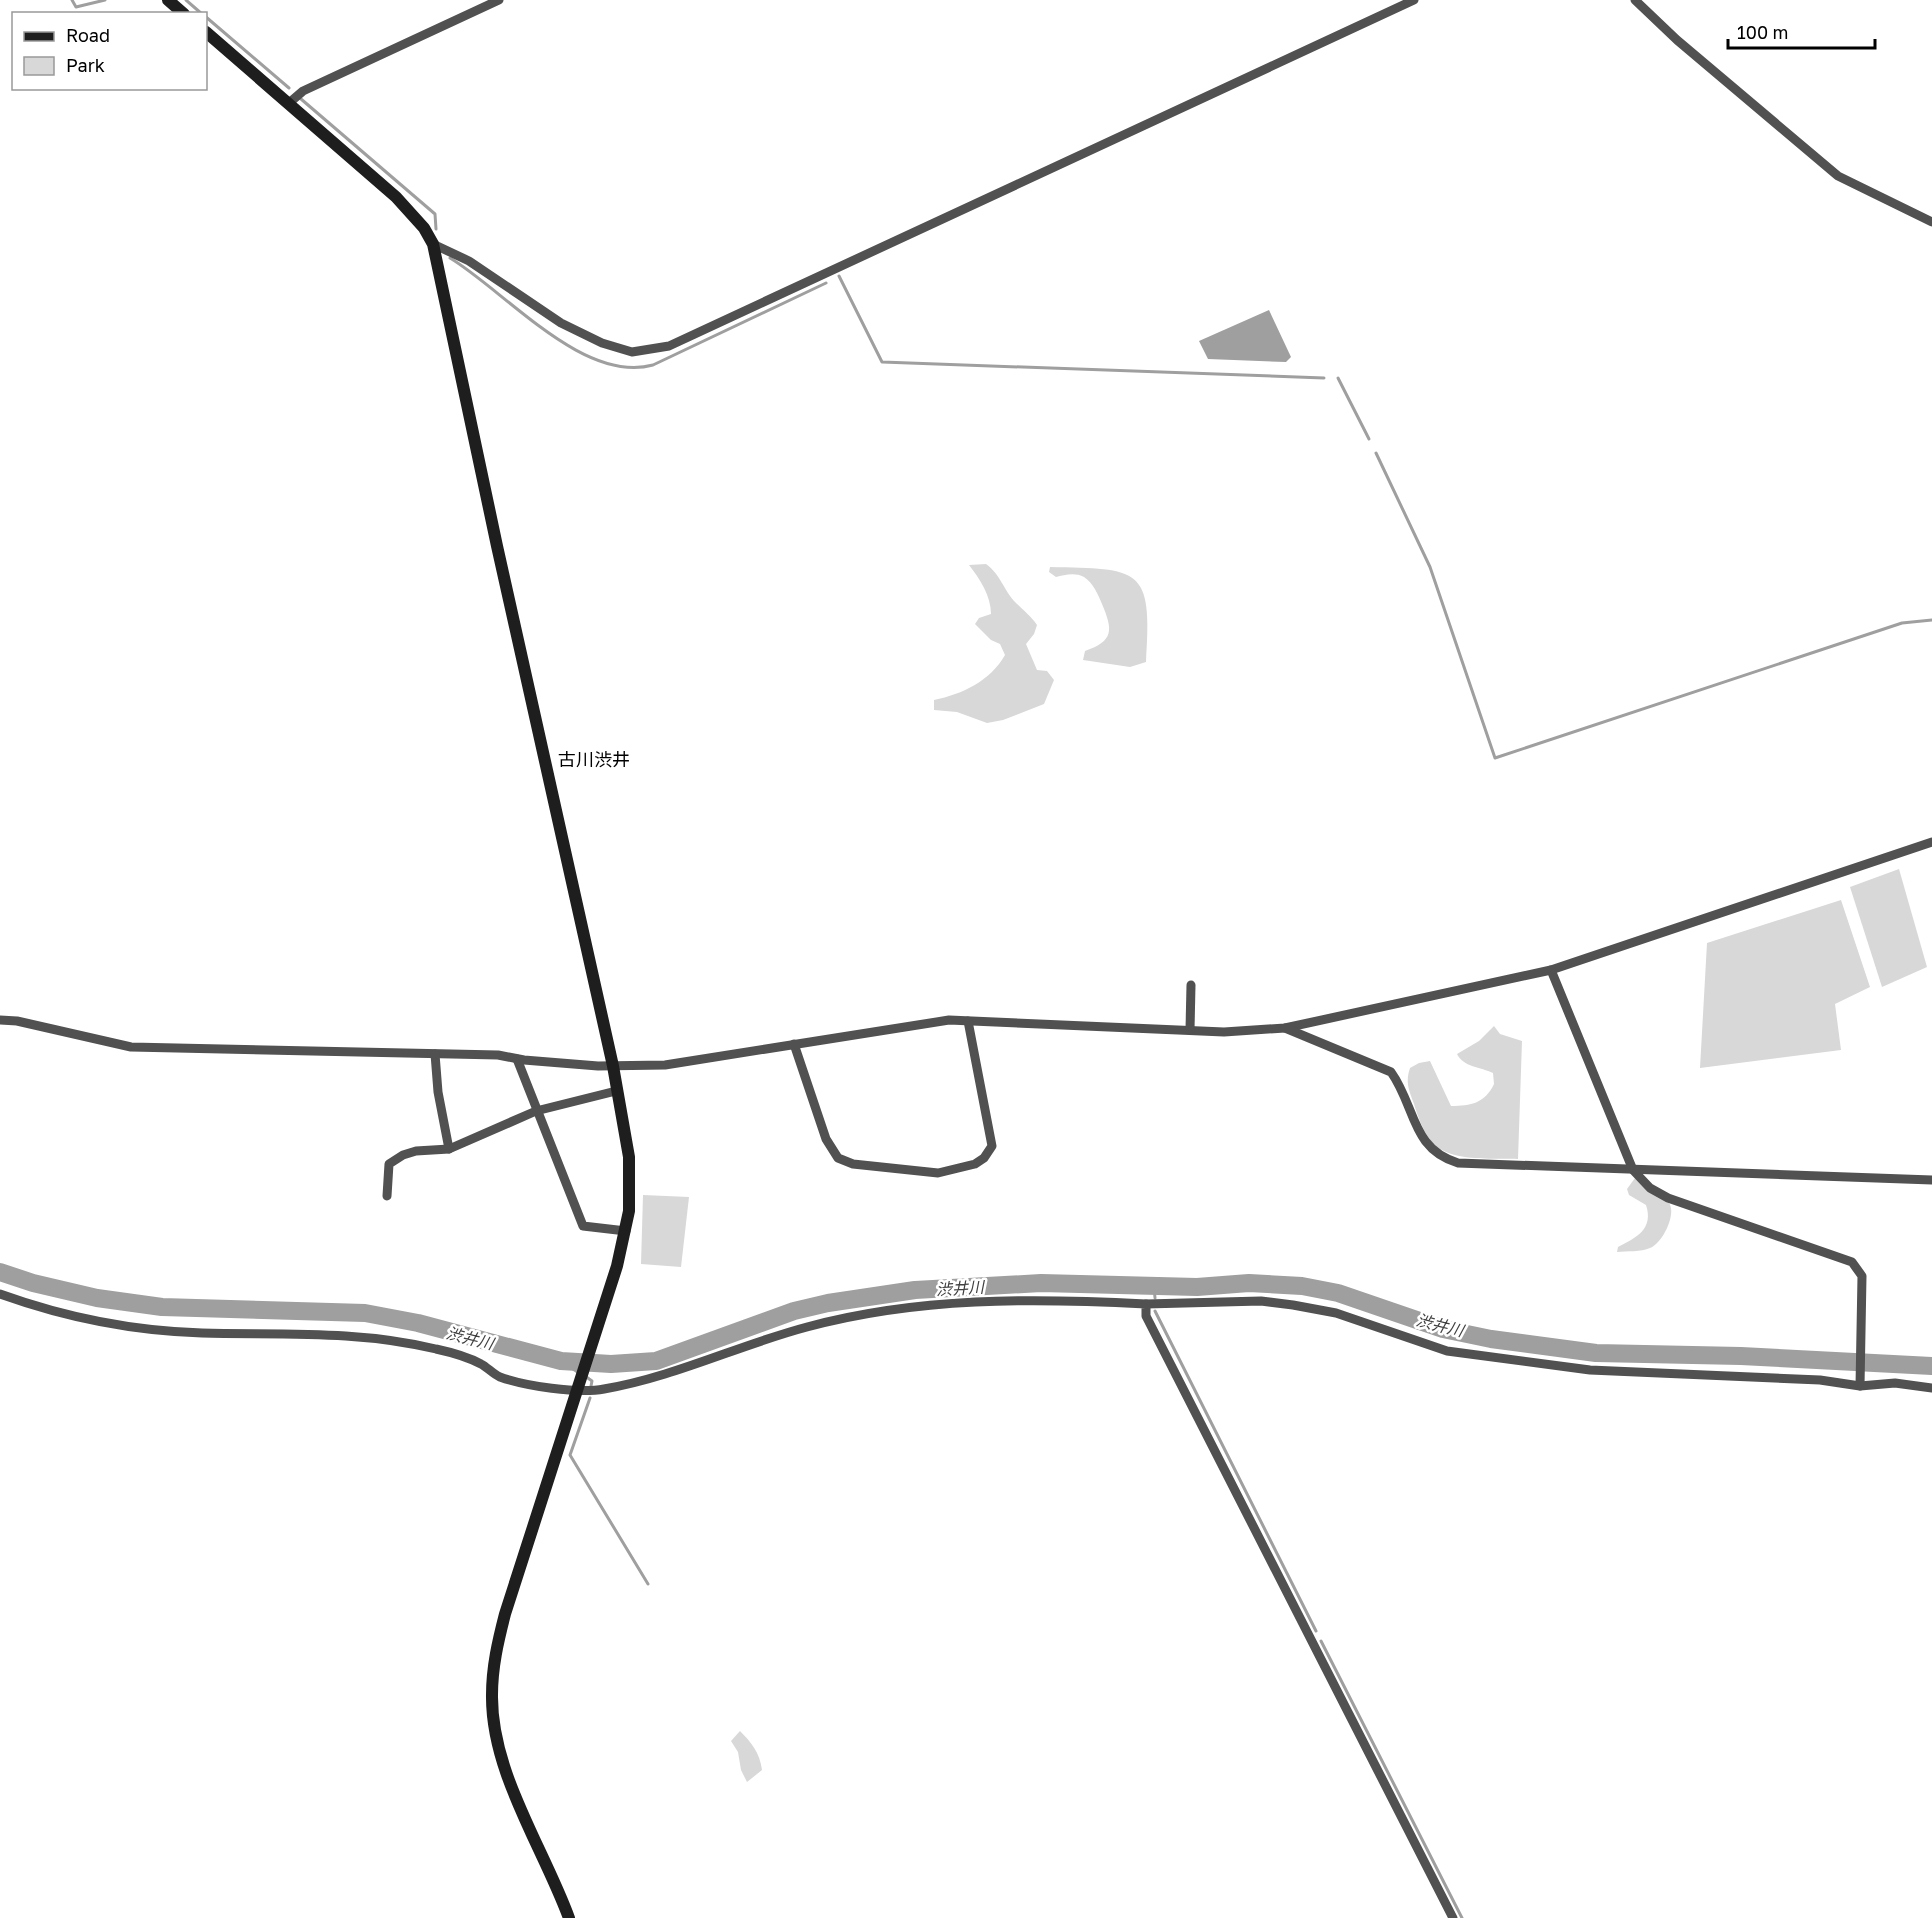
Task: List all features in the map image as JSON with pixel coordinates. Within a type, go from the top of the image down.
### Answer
[{"type":"street","points":[[168,0],[182,12]]},
{"type":"street","points":[[289,103],[303,91],[499,0]]},
{"type":"street","points":[[433,244],[469,261],[561,323],[602,343],[632,352],[669,346],[1414,0]]},
{"type":"street","points":[[1635,0],[1677,40],[1838,176],[1932,222]]},
{"type":"street","points":[[207,33],[410,211],[433,244],[497,546],[613,1066],[629,1157],[630,1190],[626,1231],[591,1349],[505,1614],[494,1657],[492,1695],[497,1742],[505,1770],[569,1918]]},
{"type":"street","points":[[0,1020],[17,1021],[131,1047],[498,1055],[517,1059],[613,1066],[665,1065],[724,1058],[919,1023],[968,1021],[1224,1032],[1285,1028],[1551,970],[1932,842]]},
{"type":"street","points":[[1551,970],[1632,1170],[1650,1188],[1668,1198],[1852,1262],[1862,1276],[1860,1382]]},
{"type":"street","points":[[1190,1030],[1191,985]]},
{"type":"street","points":[[794,1044],[826,1139],[838,1158],[853,1164],[938,1173],[975,1164],[984,1158],[992,1146],[968,1021]]},
{"type":"street","points":[[1285,1028],[1391,1072],[1402,1087],[1423,1139],[1434,1153],[1458,1163],[1932,1179]]},
{"type":"street","points":[[435,1054],[438,1092],[448,1149]]},
{"type":"street","points":[[517,1059],[583,1226],[626,1231]]},
{"type":"street","points":[[387,1196],[389,1164],[403,1155],[416,1151],[448,1149],[484,1131],[539,1110],[616,1091]]},
{"type":"street","points":[[0,1294],[68,1314],[144,1328],[200,1333],[315,1332],[373,1337],[438,1349],[481,1364],[499,1376],[578,1389],[628,1383],[807,1327],[900,1306],[983,1301],[1077,1300],[1146,1304],[1261,1301],[1336,1313],[1447,1351],[1475,1357],[1590,1370],[1895,1383],[1932,1388]]},
{"type":"street","points":[[1146,1304],[1146,1316],[1453,1918]]},
{"type":"green space","points":[[986,564],[996,573],[1012,598],[1037,625],[1034,634],[1026,644],[1037,670],[1047,671],[1054,680],[1044,704],[1003,720],[987,723],[957,712],[934,710],[934,700],[975,685],[992,672],[1005,655],[1000,644],[991,640],[975,624],[979,618],[991,614],[991,607],[984,588],[969,565]]},
{"type":"green space","points":[[1050,567],[1104,569],[1134,579],[1142,590],[1146,607],[1148,630],[1146,662],[1130,667],[1083,660],[1085,651],[1101,643],[1109,634],[1106,613],[1097,593],[1087,579],[1073,574],[1056,577],[1049,572]]},
{"type":"green space","points":[[1899,869],[1927,967],[1882,987],[1850,887]]},
{"type":"green space","points":[[1841,900],[1870,987],[1835,1004],[1841,1050],[1700,1068],[1707,943]]},
{"type":"green space","points":[[1494,1026],[1500,1034],[1522,1041],[1518,1159],[1464,1157],[1436,1146],[1422,1126],[1408,1086],[1410,1068],[1430,1061],[1451,1106],[1471,1104],[1482,1099],[1494,1084],[1493,1073],[1463,1062],[1457,1054],[1479,1041]]},
{"type":"green space","points":[[1635,1178],[1666,1199],[1671,1208],[1670,1221],[1659,1241],[1650,1248],[1617,1252],[1618,1247],[1642,1232],[1648,1220],[1646,1205],[1629,1195],[1627,1189]]},
{"type":"green space","points":[[643,1195],[689,1197],[681,1267],[641,1264]]},
{"type":"green space","points":[[740,1731],[754,1748],[762,1770],[747,1782],[741,1770],[738,1752],[731,1741]]},
{"type":"shaded area","points":[[1269,310],[1291,357],[1286,362],[1208,359],[1199,341]]},
{"type":"waterway","points":[[72,0],[76,7],[105,0]]},
{"type":"waterway","points":[[186,0],[200,12]]},
{"type":"waterway","points":[[207,18],[289,88]]},
{"type":"waterway","points":[[301,99],[435,214],[436,229]]},
{"type":"waterway","points":[[450,258],[546,331],[573,348],[599,361],[626,367],[653,365],[826,283]]},
{"type":"waterway","points":[[839,276],[882,362],[1324,378]]},
{"type":"waterway","points":[[1338,378],[1369,439]]},
{"type":"waterway","points":[[1376,453],[1430,567],[1495,758],[1902,623],[1932,620]]},
{"type":"waterway","name":"渋井川","points":[[0,1272],[33,1283],[97,1298],[162,1307],[365,1313],[418,1323],[561,1361],[611,1364],[656,1361],[794,1311],[828,1303],[915,1290],[1041,1283],[1197,1287],[1249,1283],[1302,1286],[1338,1293],[1443,1329],[1491,1339],[1596,1353],[1741,1356],[1932,1366]]},
{"type":"waterway","points":[[1154,1286],[1155,1298]]},
{"type":"waterway","points":[[1155,1311],[1316,1631]]},
{"type":"waterway","points":[[561,1361],[579,1373]]},
{"type":"waterway","points":[[585,1376],[592,1381],[591,1386]]},
{"type":"waterway","points":[[590,1398],[570,1455],[648,1584]]},
{"type":"waterway","points":[[1321,1641],[1462,1918]]},
{"type":"district","name":"古川渋井","points":[[594,759]]}]
